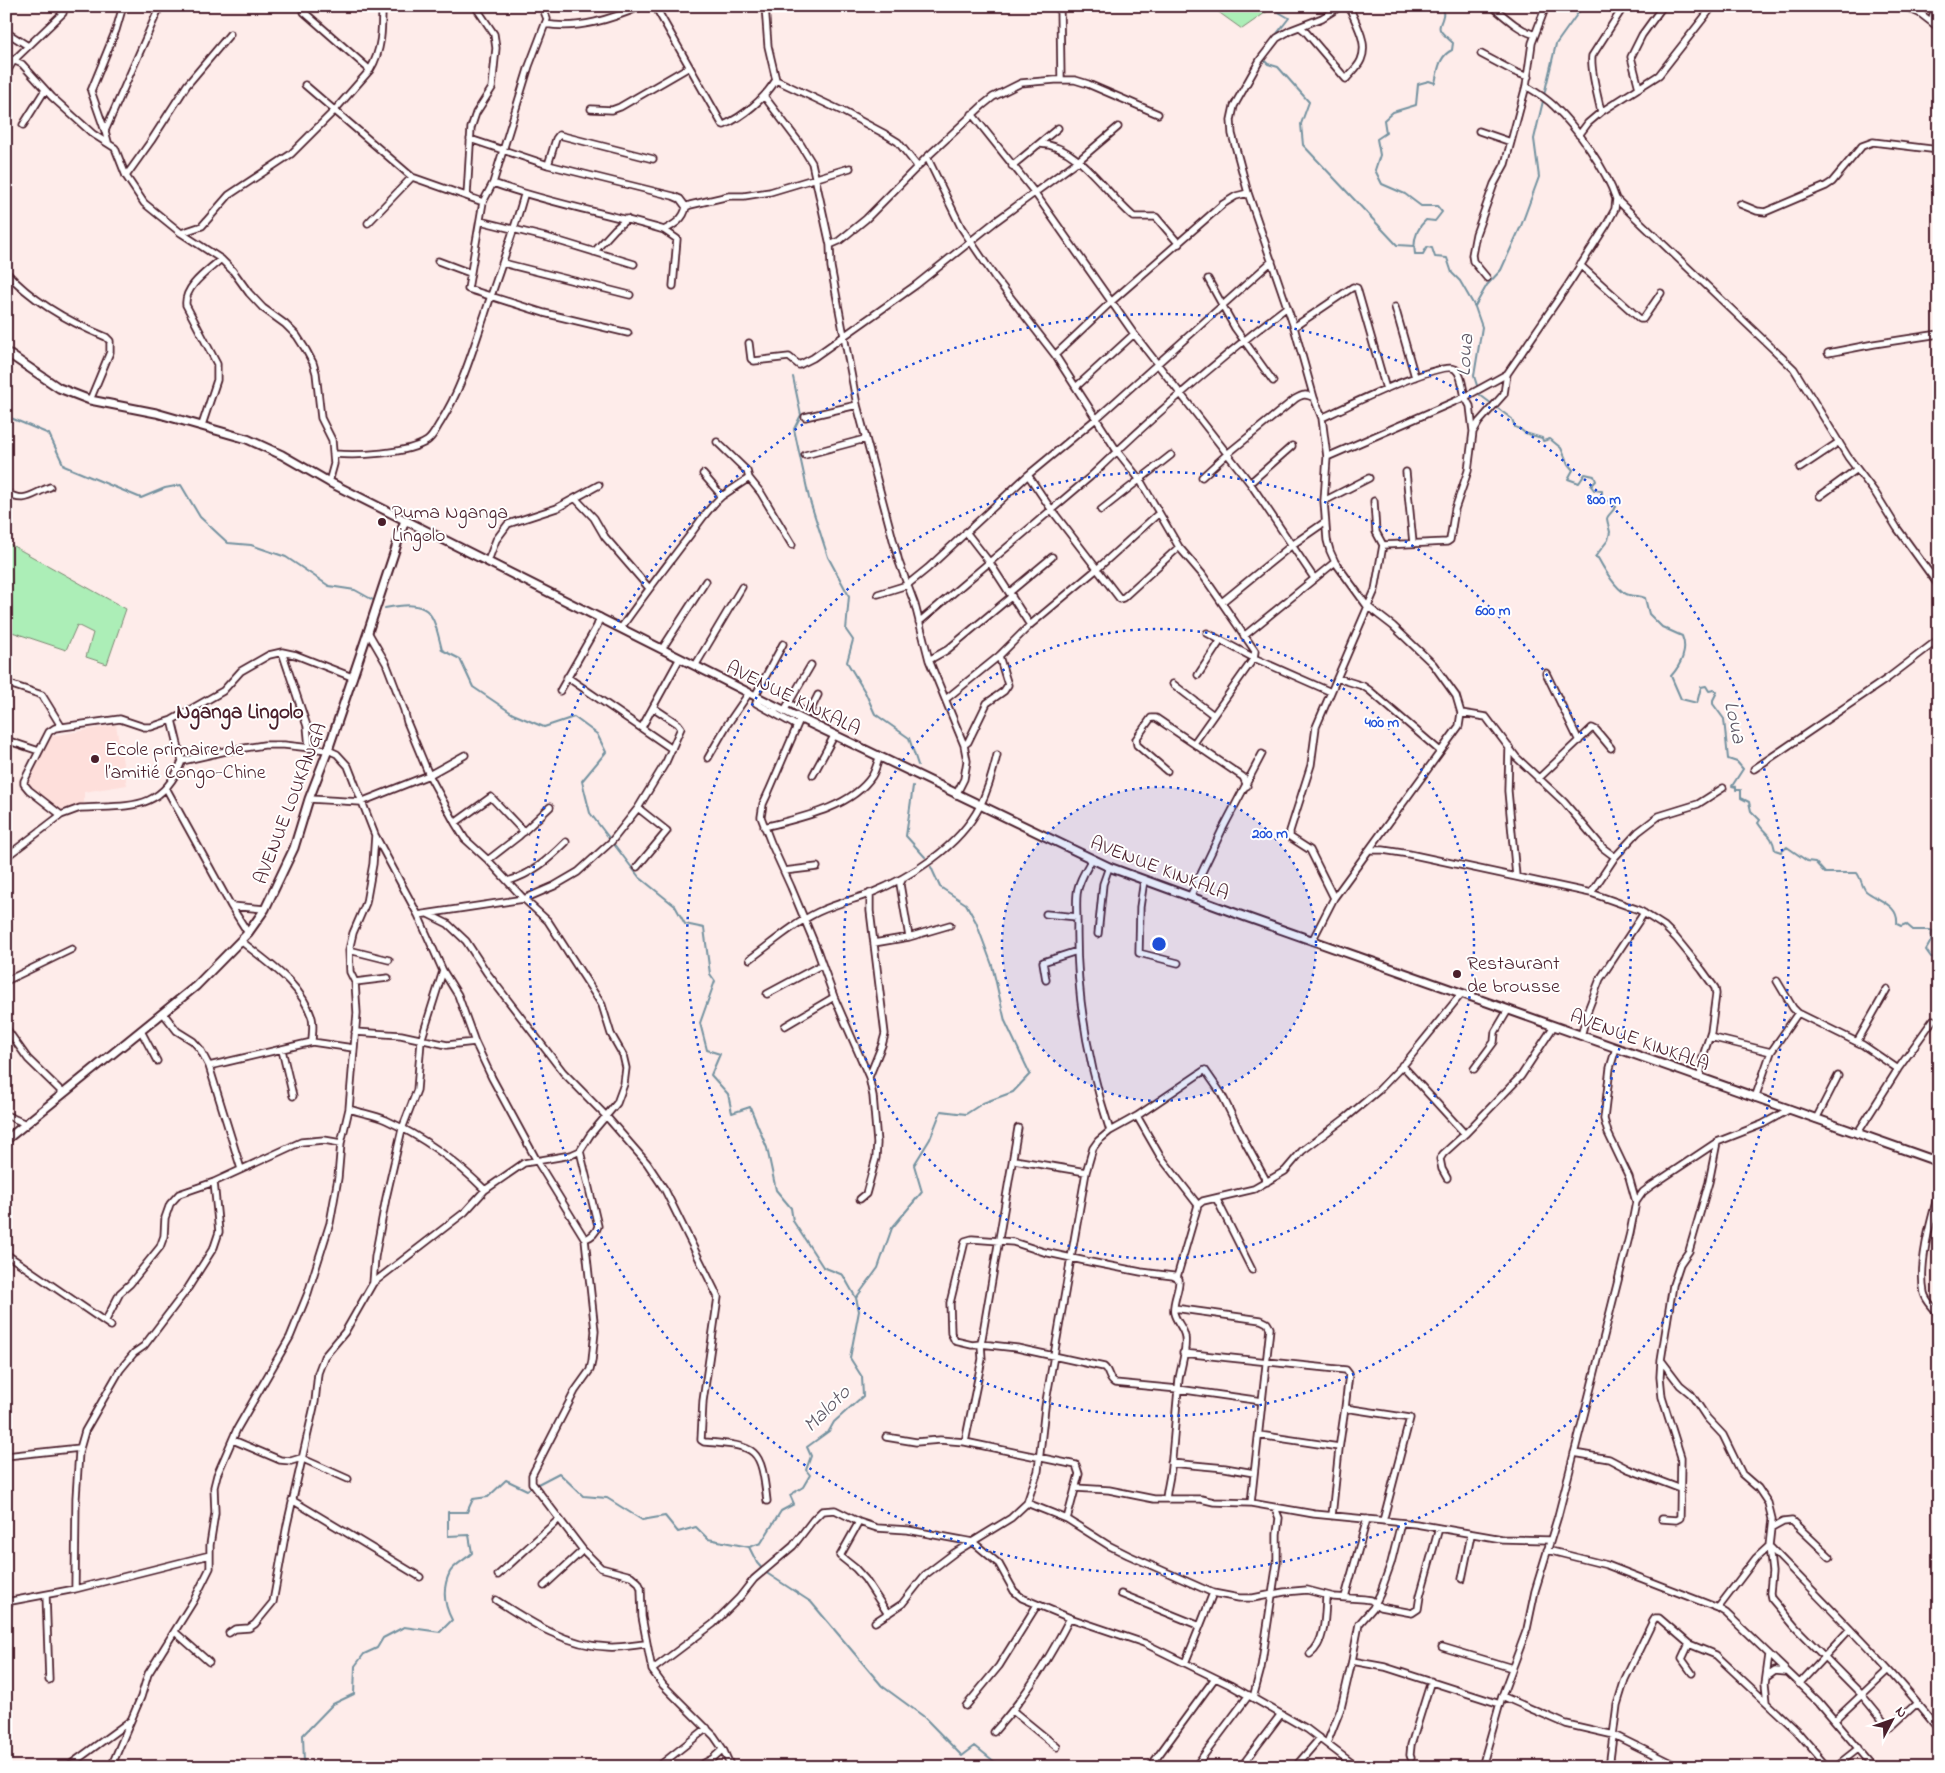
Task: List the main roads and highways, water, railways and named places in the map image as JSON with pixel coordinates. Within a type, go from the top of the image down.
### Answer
[{"type":"main road","name":"AVENUE KINKALA","points":[[6,352],[59,388],[90,400],[156,413],[202,425],[247,439],[282,455],[329,482],[488,560],[680,658],[752,698],[1109,867],[1312,941],[1939,1162]]},
{"type":"main road","name":"AVENUE LOUKANGA","points":[[6,1140],[196,986],[241,941],[265,909],[294,848],[405,520]]},
{"type":"waterway","points":[[1268,6],[1289,18],[1275,36]]},
{"type":"waterway","name":"Loua","points":[[1444,6],[1440,29],[1453,43],[1452,50],[1444,56],[1438,68],[1435,83],[1429,81],[1418,84],[1416,105],[1393,112],[1384,120],[1386,133],[1377,139],[1380,155],[1375,170],[1382,184],[1405,194],[1421,206],[1437,206],[1442,212],[1435,221],[1426,220],[1420,227],[1414,244],[1415,254],[1423,254],[1427,247],[1432,248],[1435,257],[1447,258],[1452,273],[1460,281],[1475,307],[1482,327],[1474,376],[1480,395],[1492,404]]},
{"type":"waterway","points":[[1544,95],[1556,44],[1583,6]]},
{"type":"waterway","points":[[1267,46],[1259,56],[1268,64],[1278,67],[1309,102],[1301,124],[1303,145],[1397,245],[1414,246]]},
{"type":"waterway","points":[[1475,306],[1487,285],[1501,270],[1521,226],[1539,177],[1534,139],[1543,101]]},
{"type":"waterway","points":[[793,377],[801,415],[794,429],[809,498],[828,557],[849,596],[846,630],[853,640],[847,662],[865,692],[875,714],[909,738],[918,765]]},
{"type":"waterway","name":"Loua","points":[[1496,407],[1512,419],[1515,427],[1525,433],[1542,438],[1543,441],[1550,439],[1561,448],[1568,464],[1573,470],[1568,479],[1579,483],[1585,474],[1594,476],[1596,481],[1591,486],[1594,490],[1602,491],[1602,497],[1616,506],[1607,517],[1610,532],[1608,540],[1595,557],[1598,558],[1611,580],[1620,590],[1629,595],[1645,598],[1649,614],[1662,627],[1682,636],[1684,652],[1678,667],[1671,676],[1681,699],[1697,703],[1701,687],[1706,686],[1709,691],[1714,690],[1717,692],[1713,704],[1724,719],[1728,759],[1737,762],[1743,769],[1732,786],[1736,787],[1736,790],[1741,790],[1741,798],[1749,802],[1751,811],[1760,820],[1758,823],[1770,837],[1775,850],[1781,852],[1787,847],[1807,861],[1815,862],[1825,873],[1857,873],[1866,891],[1887,904],[1895,912],[1897,924],[1901,926],[1906,924],[1913,930],[1932,931],[1931,941],[1926,950],[1931,957],[1939,959]]},
{"type":"waterway","points":[[6,416],[49,434],[64,466],[141,498],[165,488],[181,485],[200,517],[228,543],[251,545],[286,557],[329,586],[355,590],[373,600]]},
{"type":"waterway","points":[[385,608],[411,605],[427,611],[435,625],[442,650],[460,659],[473,687],[513,714],[544,727],[574,717],[597,734],[606,752],[582,781],[590,813],[639,877],[675,906],[685,924],[704,928],[710,974],[715,981],[700,1023],[707,1050],[720,1054],[711,1075],[728,1094],[732,1113],[750,1107],[767,1148],[776,1190],[791,1208],[793,1221],[823,1267],[843,1275],[856,1298],[859,1311],[850,1358],[862,1377],[863,1396],[834,1422],[829,1431],[807,1447],[811,1456],[806,1470],[810,1475],[803,1487],[790,1495],[794,1504],[781,1511],[761,1543],[749,1547],[708,1539],[696,1527],[678,1532],[665,1516],[642,1520],[607,1498],[583,1496],[559,1473],[536,1485]]},
{"type":"waterway","points":[[913,786],[906,836],[925,857]]},
{"type":"waterway","points":[[856,1298],[878,1268],[892,1228],[922,1192],[914,1165],[930,1139],[941,1111],[966,1114],[983,1103],[1013,1092],[1030,1074],[1005,1021],[992,965],[976,922],[966,904],[940,887],[931,867]]},
{"type":"waterway","name":"Maloto","points":[[301,1767],[304,1763],[303,1735],[333,1704],[354,1694],[355,1666],[364,1654],[377,1648],[383,1638],[404,1627],[440,1632],[452,1620],[445,1596],[447,1578],[454,1567],[472,1553],[469,1535],[448,1536],[448,1512],[467,1512],[473,1499],[488,1497],[506,1480],[527,1490],[532,1487]]},
{"type":"waterway","points":[[749,1547],[757,1563],[765,1572],[811,1602],[882,1686],[923,1716],[962,1756],[975,1746],[996,1763],[997,1767]]},
{"type":"place","name":"Puma Nganga Lingolo","points":[[382,522]]},
{"type":"place","name":"Ecole primaire de l’amitié Congo-Chine","points":[[95,759]]},
{"type":"place","name":"Restaurant de brousse","points":[[1457,974]]},
{"type":"district","name":"Nganga Lingolo","points":[[240,711]]}]
